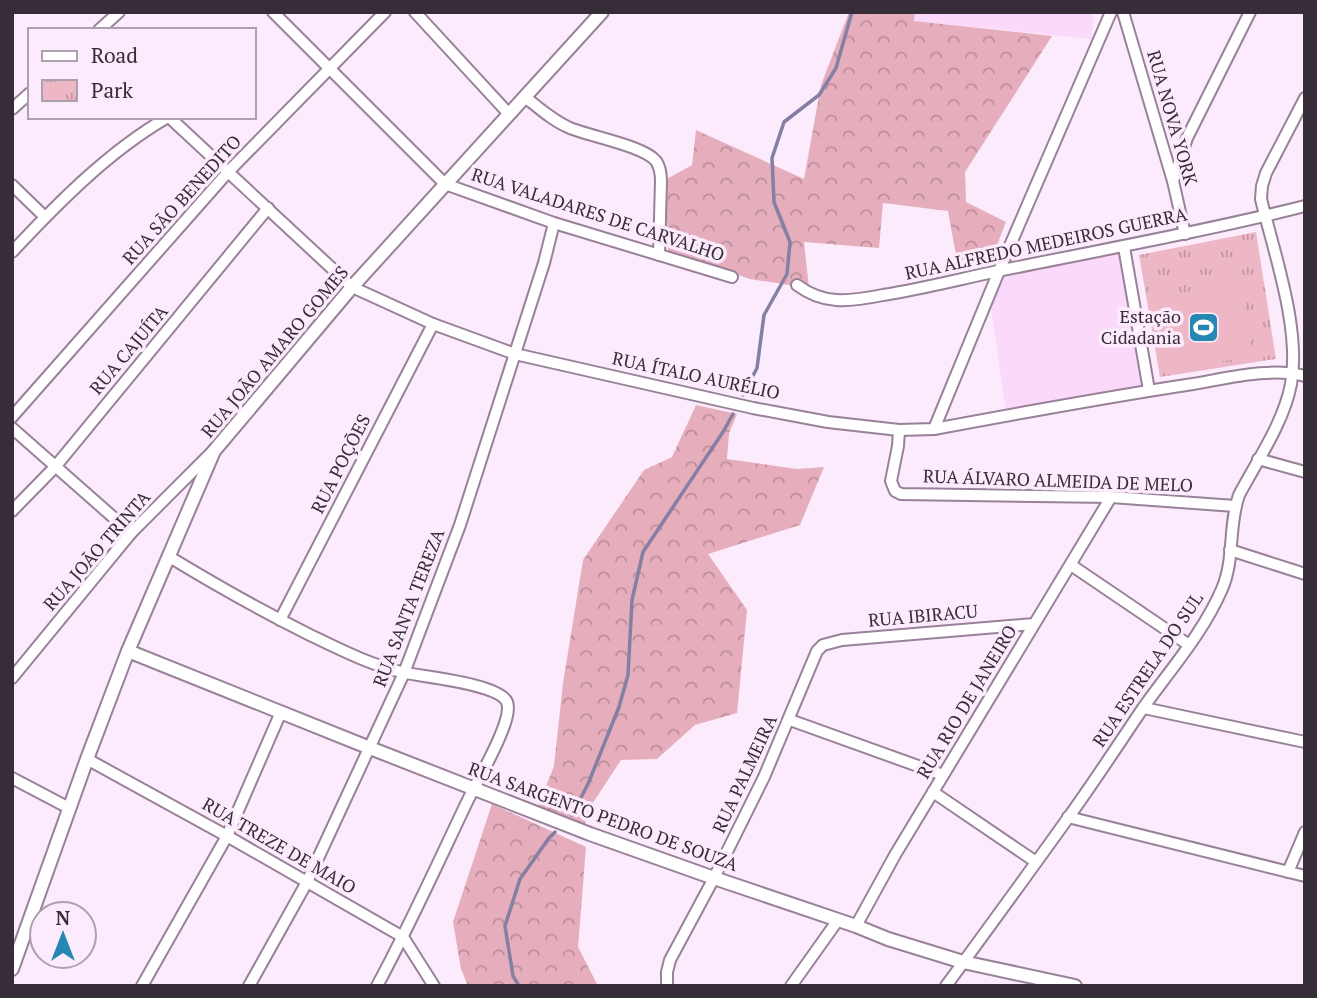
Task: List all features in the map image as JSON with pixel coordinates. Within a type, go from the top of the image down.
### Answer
[{"type":"street","points":[[101,28],[119,12]]},
{"type":"street","name":"RUA VALADARES DE CARVALHO","points":[[273,12],[445,184],[555,223],[732,277]]},
{"type":"street","name":"RUA SÃO BENEDITO","points":[[12,417],[228,172],[384,12]]},
{"type":"street","points":[[415,12],[509,114]]},
{"type":"street","name":"RUA JOÃO AMARO GOMES","points":[[12,969],[128,651],[214,450],[352,287],[602,12]]},
{"type":"street","points":[[934,429],[1111,12]]},
{"type":"street","name":"RUA NOVA YORK","points":[[1123,12],[1173,181],[1185,234]]},
{"type":"street","points":[[1173,181],[1187,138],[1250,12]]},
{"type":"street","points":[[12,109],[28,95]]},
{"type":"street","points":[[525,97],[566,126],[644,152],[655,160],[661,181],[659,255]]},
{"type":"street","name":"RUA ESTRELA DO SUL","points":[[946,986],[1189,645],[1224,586],[1229,567],[1235,506],[1275,429],[1291,385],[1292,333],[1282,280],[1261,199],[1266,173],[1305,98]]},
{"type":"street","points":[[12,252],[99,168],[132,140],[165,119]]},
{"type":"street","name":"RUA ÍTALO AURÉLIO","points":[[170,119],[352,287],[433,324],[515,354],[753,408],[828,422],[900,430],[934,429],[1149,390],[1263,374],[1292,373],[1305,376]]},
{"type":"street","points":[[12,185],[46,217]]},
{"type":"street","name":"RUA ALFREDO MEDEIROS GUERRA","points":[[797,285],[821,298],[860,299],[1124,247],[1305,206]]},
{"type":"street","name":"RUA CAJUÍTA","points":[[12,511],[55,467],[268,208]]},
{"type":"street","name":"RUA SANTA TEREZA","points":[[249,986],[307,882],[404,673],[460,525],[555,223]]},
{"type":"street","points":[[1124,247],[1149,390]]},
{"type":"street","name":"RUA POÇÕES","points":[[281,620],[433,324]]},
{"type":"street","points":[[12,428],[131,533]]},
{"type":"street","name":"RUA ÁLVARO ALMEIDA DE MELO","points":[[900,430],[892,487],[901,494],[1111,498],[1235,506]]},
{"type":"street","name":"RUA JOÃO TRINTA","points":[[12,678],[131,533],[214,450]]},
{"type":"street","points":[[1258,459],[1305,472]]},
{"type":"street","name":"RUA RIO DE JANEIRO","points":[[856,926],[895,855],[1111,498]]},
{"type":"street","points":[[1230,550],[1305,573]]},
{"type":"street","points":[[168,556],[221,589],[336,648],[404,673],[452,680],[502,696],[506,701],[506,722],[496,746],[377,986]]},
{"type":"street","points":[[1071,565],[1189,645]]},
{"type":"street","name":"RUA IBIRACU","points":[[817,651],[823,645],[842,640],[1034,624]]},
{"type":"street","name":"RUA SARGENTO PEDRO DE SOUZA","points":[[128,651],[590,834],[714,878],[888,939],[963,962],[1076,986]]},
{"type":"street","name":"RUA PALMEIRA","points":[[667,986],[670,960],[764,777],[817,651]]},
{"type":"street","points":[[1144,708],[1305,742]]},
{"type":"street","points":[[142,986],[226,836],[281,712]]},
{"type":"street","points":[[790,720],[943,775]]},
{"type":"street","name":"RUA TREZE DE MAIO","points":[[87,759],[403,937],[434,986]]},
{"type":"street","points":[[12,778],[69,808]]},
{"type":"street","points":[[933,792],[1036,862]]},
{"type":"street","points":[[1068,817],[1305,876]]},
{"type":"street","points":[[1288,872],[1305,832]]},
{"type":"street","points":[[791,986],[838,920]]},
{"type":"shaded area","points":[[915,12],[1094,12],[1091,39],[913,21]]},
{"type":"shaded area","points":[[1119,251],[1144,394],[1007,420],[991,307],[1006,274]]},
{"type":"green space","points":[[849,12],[915,12],[914,21],[1052,36],[965,172],[966,202],[1006,222],[992,258],[957,261],[948,211],[883,203],[879,248],[804,242],[809,288],[750,279],[668,251],[665,180],[692,165],[696,130],[804,179],[821,85]]},
{"type":"green space","points":[[1256,232],[1276,359],[1160,377],[1139,255]]},
{"type":"green space","name":"Estação Cidadania","points":[[1240,283],[1253,356],[1168,371],[1154,298]]},
{"type":"green space","points":[[696,405],[737,414],[729,433],[727,459],[797,469],[824,467],[800,525],[708,554],[747,610],[737,713],[695,725],[657,759],[621,760],[585,815],[586,825],[538,807],[554,766],[563,683],[583,560],[644,470],[672,457]]},
{"type":"green space","points":[[492,804],[586,847],[578,947],[598,986],[468,986],[461,969],[453,922]]},
{"type":"waterway","points":[[743,395],[757,368],[764,315],[787,274],[790,242],[774,202],[772,158],[784,122],[819,95],[836,68],[852,12]]},
{"type":"waterway","points":[[572,815],[588,784],[619,707],[628,675],[632,600],[643,552],[733,414]]},
{"type":"waterway","points":[[519,986],[513,976],[505,926],[520,879],[555,832]]},
{"type":"place","name":"Estação Cidadania","points":[[1204,327]]}]
